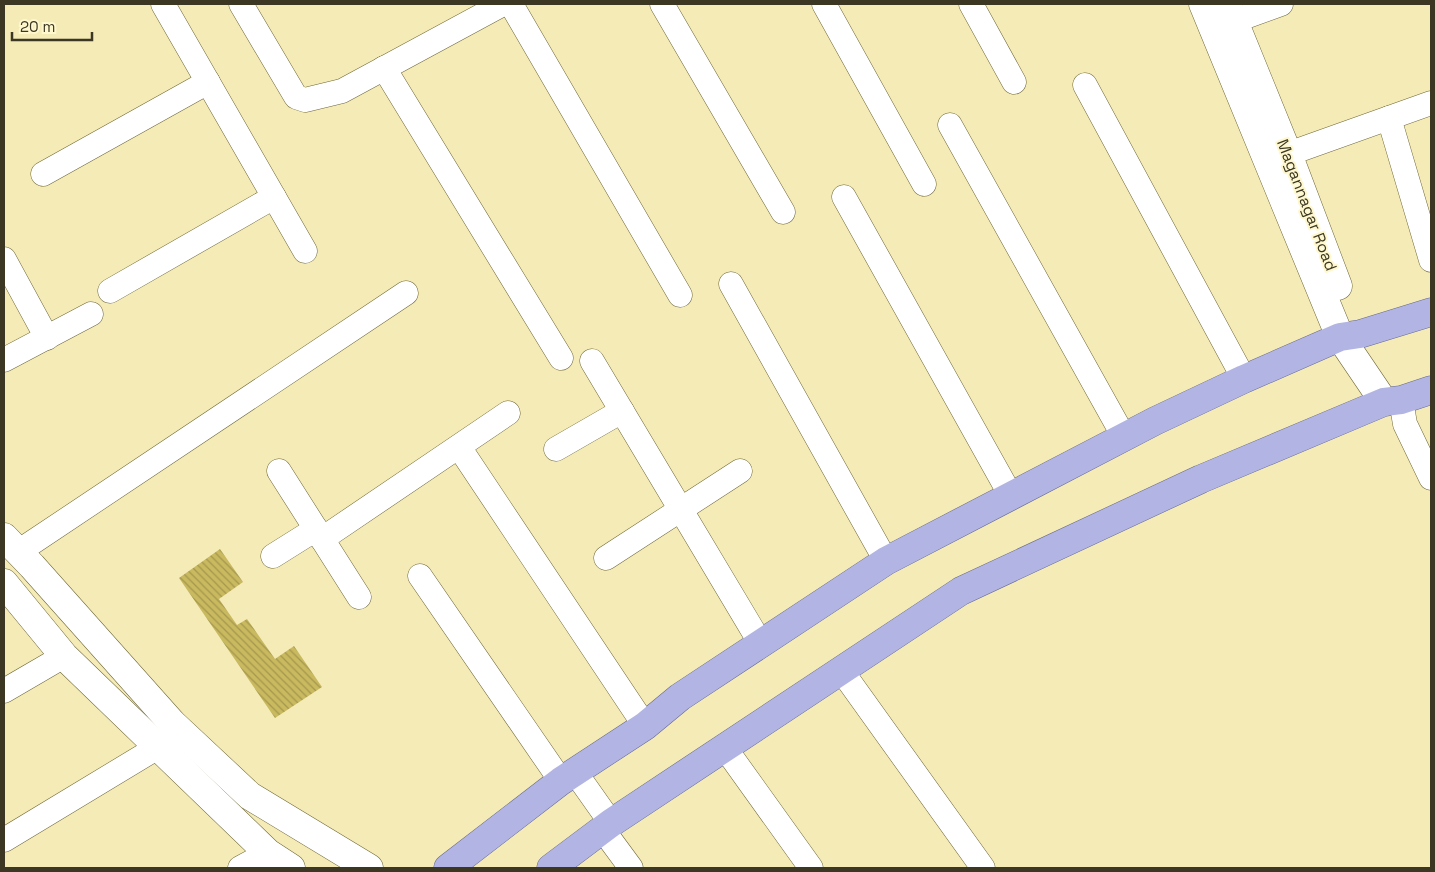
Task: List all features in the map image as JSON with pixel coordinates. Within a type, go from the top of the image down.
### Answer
[{"type":"main road","points":[[448,868],[568,776],[645,726],[680,697],[886,561],[1124,437],[1244,379],[1350,336],[1431,312]]},
{"type":"main road","points":[[551,868],[607,826],[961,591],[1200,479],[1397,409],[1431,390]]},
{"type":"street","points":[[163,4],[305,251]]},
{"type":"street","points":[[241,4],[296,97],[305,100],[342,91],[503,4]]},
{"type":"street","points":[[511,4],[680,295]]},
{"type":"street","points":[[662,4],[783,212]]},
{"type":"street","points":[[824,4],[924,184]]},
{"type":"street","points":[[971,4],[1014,82]]},
{"type":"street","points":[[1219,13],[1281,4]]},
{"type":"street","name":"Magannagar Road","points":[[1219,13],[1288,154],[1337,283],[1350,336]]},
{"type":"street","name":"Magannagar Road","points":[[1219,13],[1350,336]]},
{"type":"street","points":[[384,68],[561,358]]},
{"type":"street","points":[[42,174],[208,82]]},
{"type":"street","points":[[1085,85],[1244,379]]},
{"type":"street","points":[[1288,154],[1431,103]]},
{"type":"street","points":[[1389,118],[1431,260]]},
{"type":"street","points":[[950,125],[1124,437]]},
{"type":"street","points":[[110,291],[274,197]]},
{"type":"street","points":[[844,197],[1011,496]]},
{"type":"street","points":[[4,260],[47,338]]},
{"type":"street","points":[[731,284],[886,561]]},
{"type":"street","points":[[370,868],[250,796],[172,723],[11,544],[406,294]]},
{"type":"street","points":[[4,360],[91,314]]},
{"type":"street","points":[[1350,336],[1397,409],[1431,478]]},
{"type":"street","points":[[592,361],[761,644]]},
{"type":"street","points":[[556,449],[622,411]]},
{"type":"street","points":[[273,556],[319,534],[508,413]]},
{"type":"street","points":[[459,446],[645,726]]},
{"type":"street","points":[[279,471],[360,597]]},
{"type":"street","points":[[606,558],[740,472]]},
{"type":"street","points":[[420,576],[607,826],[632,868]]},
{"type":"street","points":[[4,583],[64,656],[268,853],[291,868]]},
{"type":"street","points":[[4,691],[64,656]]},
{"type":"street","points":[[840,670],[984,868]]},
{"type":"street","points":[[4,840],[158,747]]},
{"type":"street","points":[[726,748],[811,868]]},
{"type":"street","points":[[240,868],[268,853]]},
{"type":"building","points":[[220,549],[243,582],[219,599],[237,625],[247,619],[275,659],[294,646],[322,687],[275,718],[179,578]]}]
